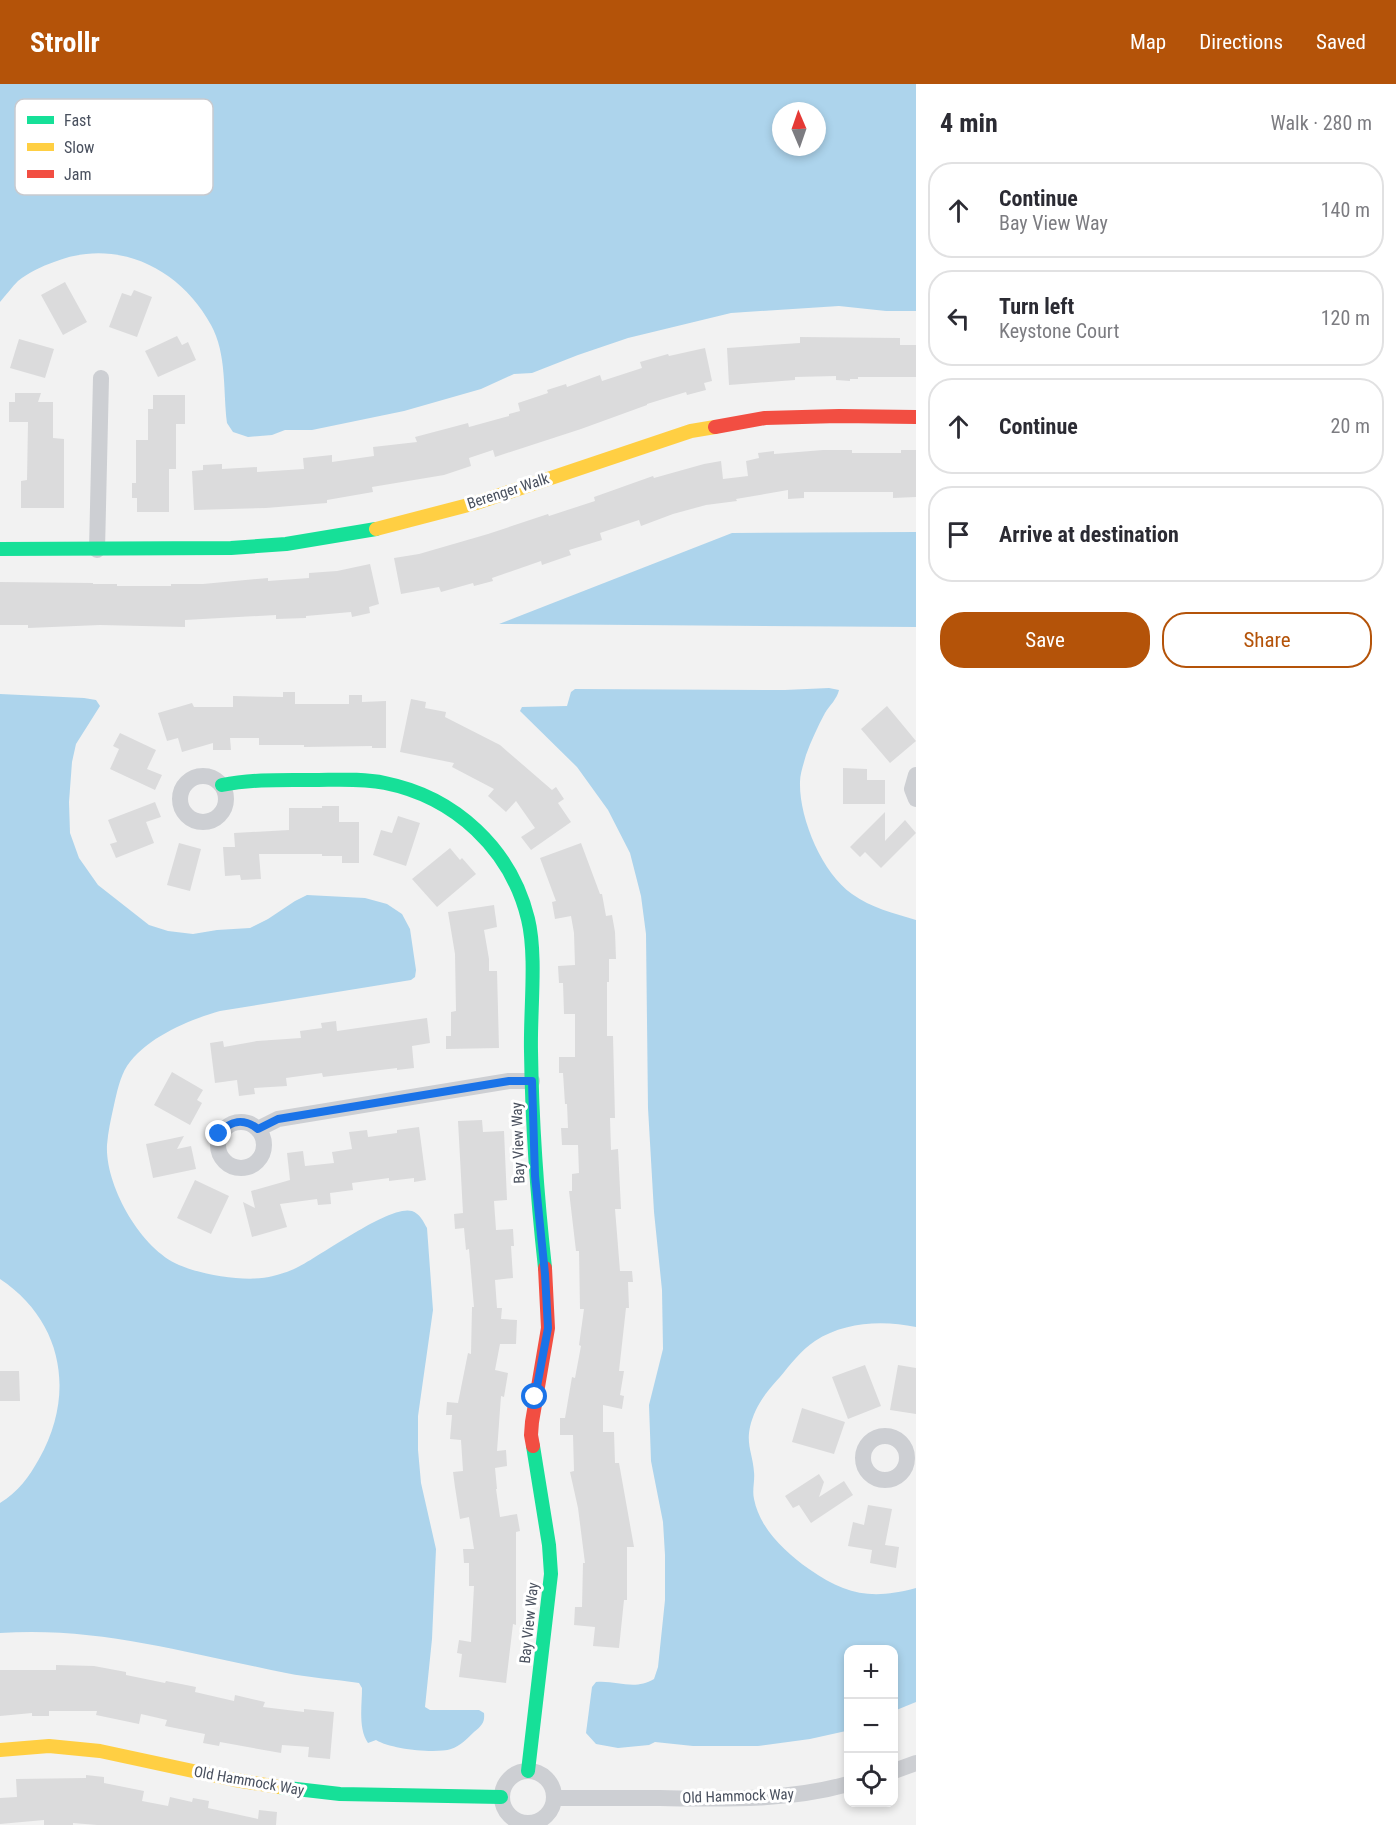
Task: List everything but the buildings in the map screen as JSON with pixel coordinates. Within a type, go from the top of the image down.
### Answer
[{"type":"street","points":[[97,550],[101,378]]},
{"type":"street","name":"Berenger Walk","points":[[0,549],[231,548],[298,542],[377,529],[476,503],[691,431],[765,418],[916,417]]},
{"type":"street","points":[[916,775],[912,789],[916,800]]},
{"type":"street","name":"Bay View Way","points":[[222,785],[245,779],[384,783],[429,797],[455,811],[490,842],[505,864],[527,914],[531,965],[535,1176],[548,1328],[531,1436],[549,1545],[551,1574],[548,1617],[528,1771]]},
{"type":"street","points":[[258,1129],[278,1119],[509,1081],[532,1081]]},
{"type":"street","name":"Old Hammock Way","points":[[0,1750],[49,1746],[100,1751],[235,1780],[306,1791],[340,1794],[501,1797]]},
{"type":"street","points":[[898,1770],[916,1763]]},
{"type":"street","points":[[528,1771],[538,1773],[546,1779],[552,1788],[554,1798],[552,1808],[546,1816],[537,1822],[524,1824],[508,1816],[501,1797],[503,1787],[509,1778],[528,1771]]},
{"type":"street","name":"Old Hammock Way","points":[[554,1798],[764,1798],[801,1794],[844,1785]]},
{"type":"water","points":[[0,84],[916,84],[916,311],[886,311],[839,306],[731,313],[628,338],[532,373],[514,374],[481,389],[404,411],[312,430],[285,430],[272,435],[248,437],[233,432],[227,423],[222,360],[211,325],[198,305],[164,273],[123,256],[101,253],[78,255],[49,264],[26,275],[0,302]]},
{"type":"water","points":[[916,532],[916,627],[499,624],[732,533]]},
{"type":"water","points":[[829,688],[839,690],[825,713],[806,755],[800,782],[803,812],[822,859],[841,885],[859,899],[875,907],[916,920],[916,1327],[877,1323],[851,1326],[826,1335],[800,1353],[766,1394],[752,1419],[749,1439],[754,1472],[753,1496],[762,1520],[775,1539],[791,1555],[822,1578],[860,1593],[886,1594],[916,1588],[916,1702],[898,1709],[898,1645],[844,1645],[844,1731],[758,1746],[693,1746],[655,1742],[649,1745],[618,1748],[596,1744],[586,1733],[592,1687],[596,1682],[632,1685],[654,1679],[658,1667],[665,1600],[663,1522],[651,1461],[649,1405],[663,1349],[662,1290],[654,1212],[648,1108],[646,934],[641,896],[630,853],[608,810],[577,767],[520,711],[522,707],[567,706],[571,692],[575,689],[785,690]]},
{"type":"water","points":[[0,694],[84,698],[96,700],[100,706],[76,744],[72,762],[69,802],[70,833],[79,858],[98,885],[149,925],[168,931],[193,934],[250,928],[307,895],[365,898],[387,904],[402,914],[410,929],[416,970],[415,977],[411,980],[220,1011],[195,1019],[156,1039],[135,1056],[125,1070],[116,1095],[107,1145],[112,1179],[119,1197],[139,1231],[165,1257],[179,1265],[200,1272],[251,1279],[287,1272],[371,1223],[402,1211],[415,1212],[427,1228],[433,1310],[418,1416],[418,1450],[421,1483],[436,1549],[432,1639],[425,1707],[430,1710],[479,1710],[484,1713],[479,1728],[454,1748],[424,1751],[391,1746],[376,1740],[368,1743],[363,1731],[362,1688],[359,1683],[295,1675],[144,1643],[109,1638],[37,1632],[0,1633],[0,1503],[22,1484],[39,1459],[51,1434],[60,1385],[57,1360],[50,1337],[38,1316],[21,1296],[0,1279]]},
{"type":"traffic: fast","points":[[0,549],[231,548],[286,544],[376,529]]},
{"type":"traffic: fast","points":[[222,785],[267,780],[358,780],[385,783],[411,790],[434,800],[457,814],[494,849],[520,894],[531,934],[533,966],[532,1105],[545,1268]]},
{"type":"traffic: fast","points":[[528,1771],[551,1574],[549,1545],[533,1446]]},
{"type":"traffic: fast","points":[[279,1787],[340,1794],[501,1797]]},
{"type":"traffic: slow","points":[[376,529],[476,503],[691,431],[715,427]]},
{"type":"traffic: slow","points":[[0,1750],[49,1746],[100,1751],[235,1780],[279,1787]]},
{"type":"traffic: jam","points":[[715,427],[765,418],[916,417]]},
{"type":"traffic: jam","points":[[533,1446],[532,1422],[548,1328],[545,1268]]},
{"type":"route","points":[[219,1134],[233,1122],[251,1123],[258,1129],[278,1119],[509,1081],[532,1081],[535,1176],[548,1328],[535,1397]]}]
